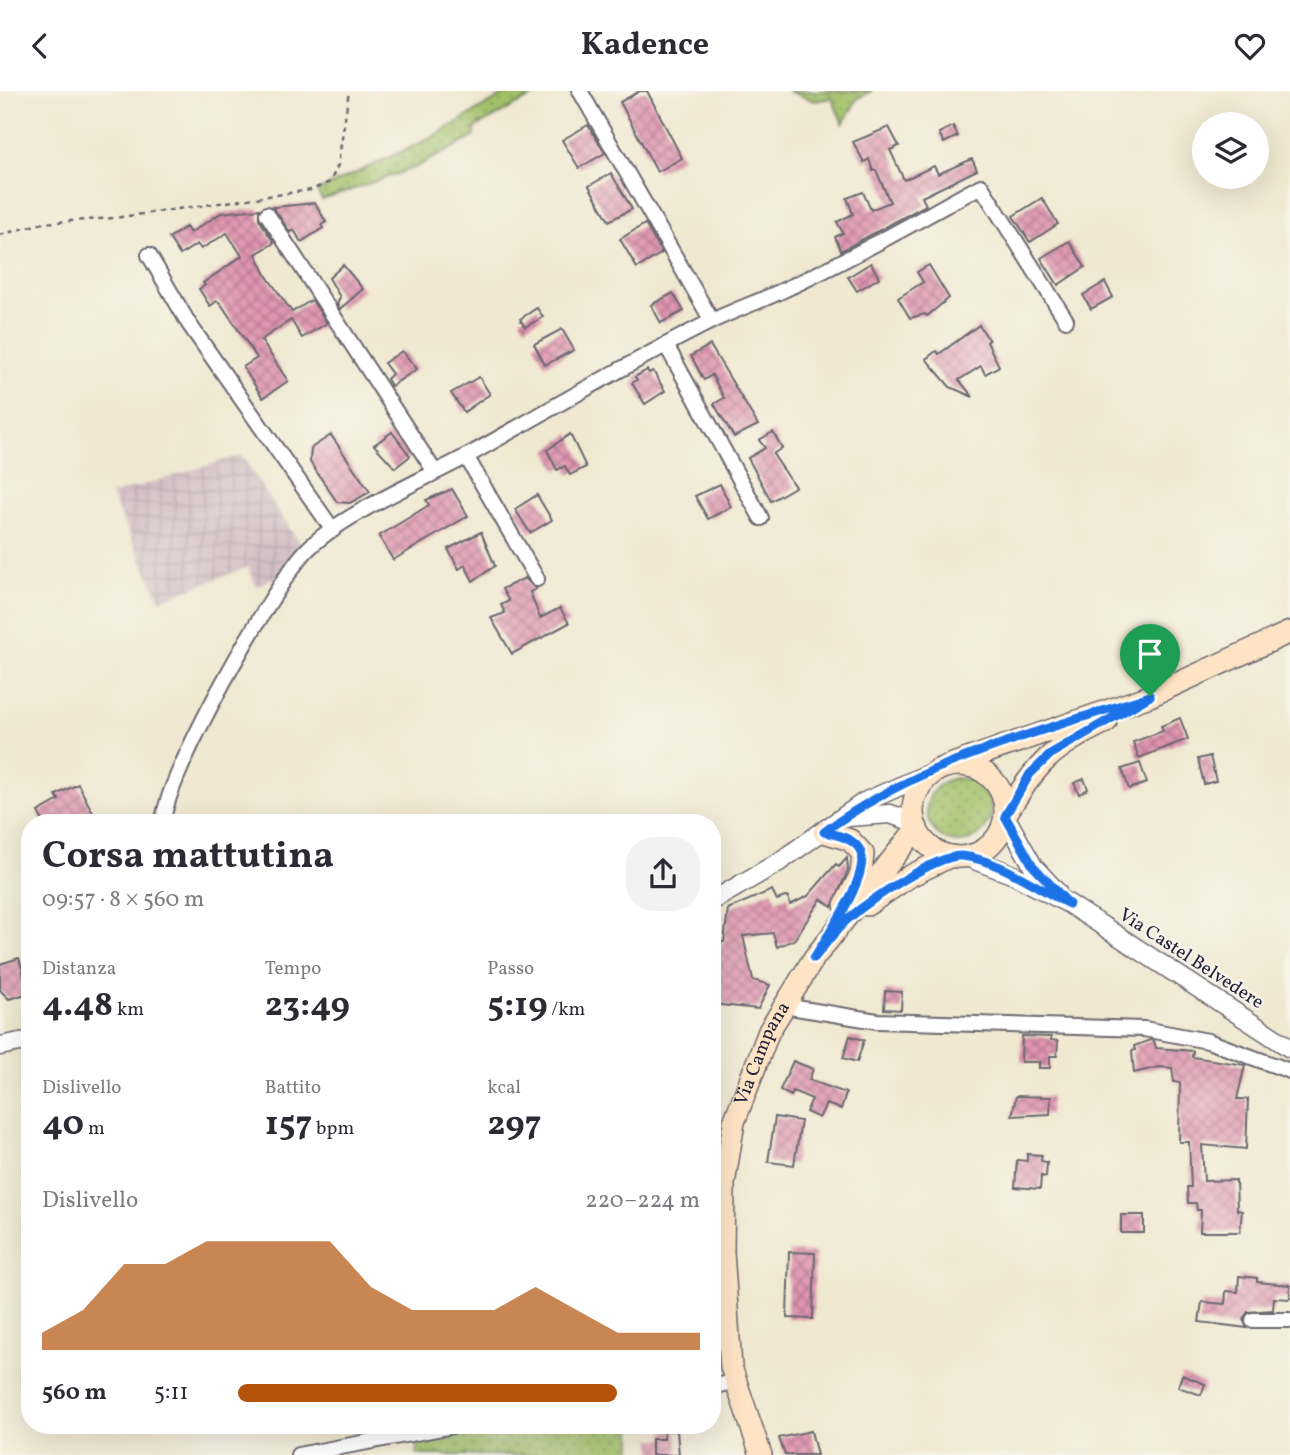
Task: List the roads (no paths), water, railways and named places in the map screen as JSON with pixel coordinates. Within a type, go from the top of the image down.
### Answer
[{"type":"main road","points":[[942,768],[1150,696],[1290,632]]},
{"type":"main road","name":"Via Campana","points":[[848,919],[902,882],[958,856],[979,852],[992,843],[1030,774],[1052,753],[1150,696]]},
{"type":"main road","points":[[942,768],[972,766],[994,780],[1001,791],[1005,816]]},
{"type":"main road","name":"Via Campana","points":[[761,1455],[731,1367],[723,1252],[724,1184],[734,1122],[769,1031],[814,958],[848,919],[915,825],[914,798],[927,777],[942,768]]},
{"type":"main road","points":[[915,825],[927,844],[958,856]]},
{"type":"main road","points":[[814,958],[861,874],[863,854],[849,839],[824,832]]},
{"type":"street","points":[[580,91],[712,321]]},
{"type":"street","points":[[164,814],[194,741],[272,598],[307,550],[333,530],[666,345],[712,321],[790,287],[981,186],[1066,320]]},
{"type":"street","points":[[267,214],[435,472]]},
{"type":"street","points":[[149,255],[189,324],[333,530]]},
{"type":"street","points":[[666,345],[761,518]]},
{"type":"street","points":[[466,456],[537,579]]},
{"type":"street","points":[[721,895],[890,789],[942,768]]},
{"type":"street","points":[[845,817],[890,814],[915,825]]},
{"type":"street","points":[[1005,816],[1033,866],[1069,904]]},
{"type":"street","points":[[958,856],[1014,875],[1069,904]]},
{"type":"street","name":"Via Castel Belvedere","points":[[1069,904],[1290,1048]]},
{"type":"street","points":[[784,1006],[877,1021],[1144,1029],[1208,1041],[1290,1071]]},
{"type":"street","points":[[0,1046],[21,1042]]},
{"type":"street","points":[[1253,1321],[1290,1320]]},
{"type":"street","points":[[721,1385],[736,1381]]},
{"type":"street","points":[[298,1455],[410,1434]]}]
